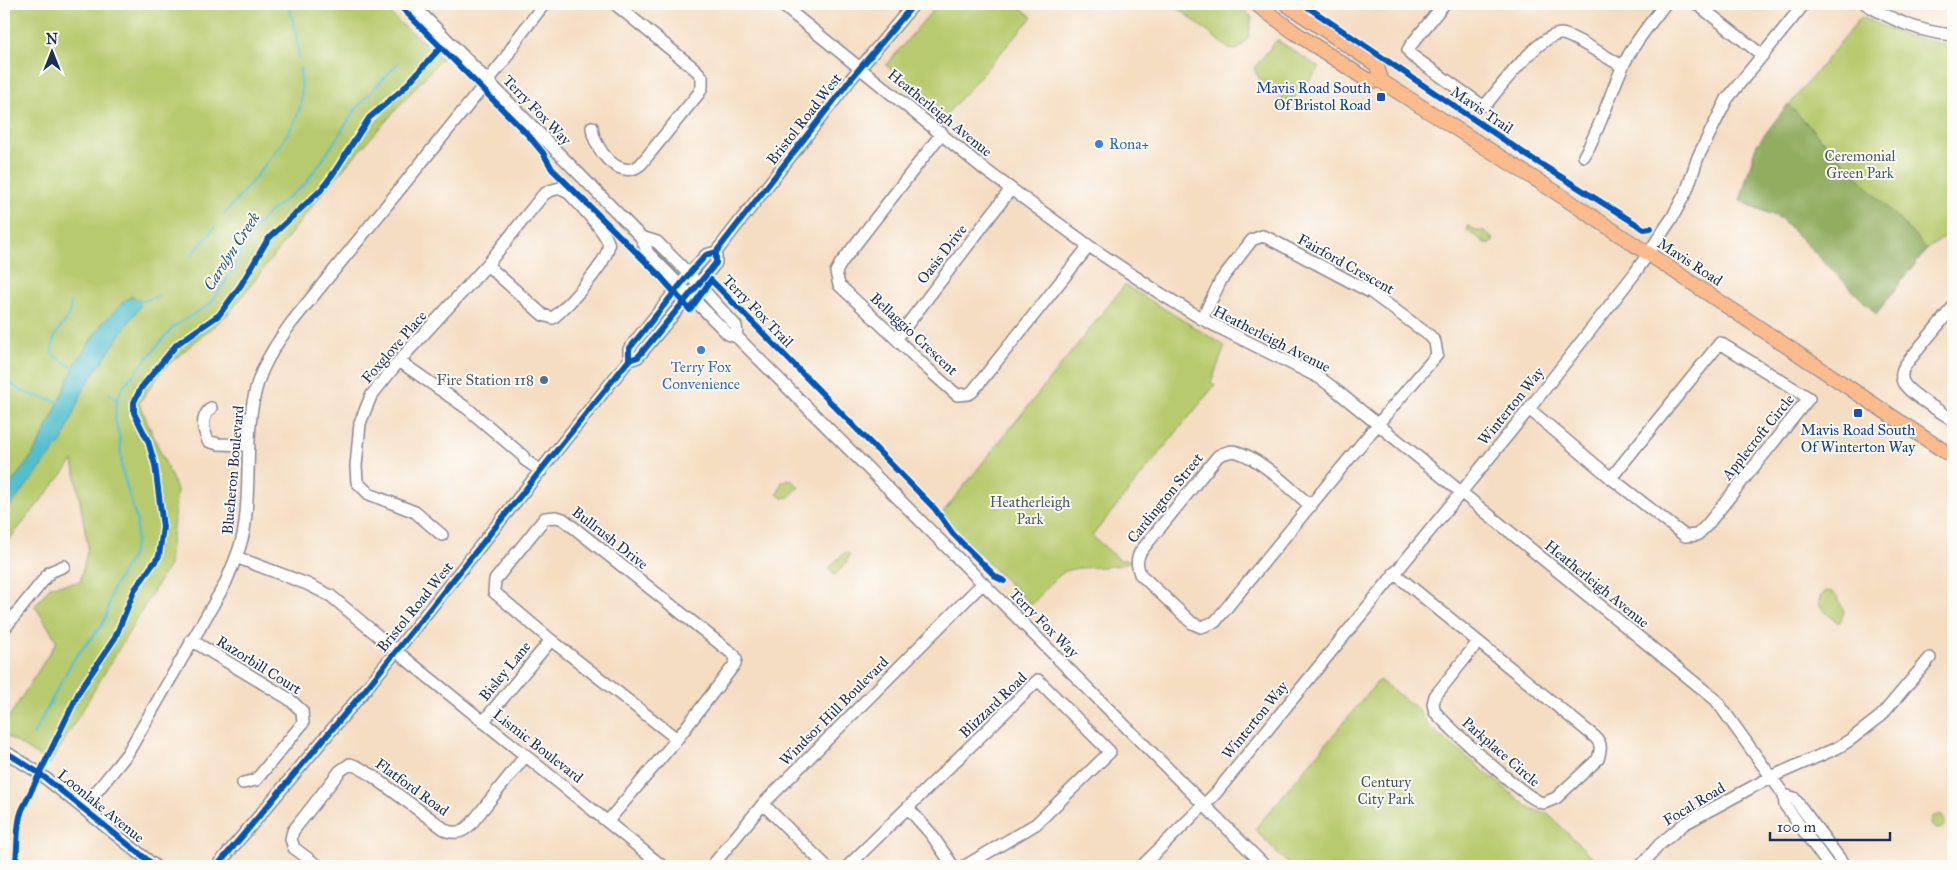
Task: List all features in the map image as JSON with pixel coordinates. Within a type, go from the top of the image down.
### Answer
[{"type":"main road","name":"Mavis Road","points":[[1256,4],[1288,28],[1367,80],[1381,81],[1548,187],[1953,457]]},
{"type":"main road","name":"Mavis Road","points":[[1286,4],[1377,66],[1381,81]]},
{"type":"street","name":"Terry Fox Way","points":[[412,4],[641,237],[648,253],[728,334],[737,336],[1264,866]]},
{"type":"street","name":"Blueheron Boulevard","points":[[84,807],[127,754],[225,584],[244,532],[251,415],[258,382],[274,346],[503,62],[518,38],[544,4]]},
{"type":"street","points":[[592,127],[599,148],[617,167],[624,170],[635,169],[647,157],[702,87],[702,77],[696,70],[615,4]]},
{"type":"street","name":"Heatherleigh Avenue","points":[[781,4],[1011,189],[1089,246],[1202,319],[1320,378],[1716,700],[1784,795],[1785,805],[1829,866]]},
{"type":"street","name":"Bristol Road West","points":[[629,360],[629,349],[680,285],[706,256],[716,252],[860,68],[914,4]]},
{"type":"street","points":[[1444,4],[1408,50],[1411,55],[1480,104],[1488,102],[1522,60],[1554,35],[1566,35],[1622,66]]},
{"type":"street","points":[[1584,156],[1594,138],[1622,66],[1640,37],[1665,4]]},
{"type":"street","points":[[1697,4],[1762,55]]},
{"type":"street","name":"Winterton Way","points":[[1142,866],[1204,805],[1529,410],[1635,273],[1672,218],[1687,190],[1698,157],[1727,99],[1804,4]]},
{"type":"street","points":[[1866,4],[1900,23],[1917,29],[1953,35]]},
{"type":"street","name":"Bellaggio Crescent","points":[[942,134],[841,263],[836,272],[839,284],[957,395],[972,392],[1089,246]]},
{"type":"street","name":"Foxglove Place","points":[[442,535],[415,512],[369,494],[357,482],[356,466],[360,423],[371,396],[399,361],[487,265],[543,195],[556,189],[567,191],[602,232],[608,244],[604,260],[564,309],[553,318],[543,315],[487,265]]},
{"type":"street","name":"Oasis Drive","points":[[897,338],[1011,189]]},
{"type":"street","name":"Fairford Crescent","points":[[1202,319],[1221,280],[1252,240],[1262,236],[1372,292],[1430,336],[1435,342],[1437,355],[1377,424]]},
{"type":"street","name":"Terry Fox Way","points":[[641,237],[657,242],[690,274],[736,326],[737,336]]},
{"type":"street","name":"Bristol Road West","points":[[216,866],[396,651],[629,360],[638,357],[690,295],[716,263],[716,252]]},
{"type":"street","points":[[1953,307],[1906,364],[1902,372],[1902,380],[1908,389],[1953,420]]},
{"type":"street","name":"Applecroft Circle","points":[[1529,410],[1611,478],[1685,536],[1697,535],[1707,526],[1809,398],[1720,343],[1611,478]]},
{"type":"street","points":[[399,361],[468,409],[524,456],[525,460],[542,471]]},
{"type":"street","points":[[211,408],[205,414],[203,422],[208,441],[218,444],[249,445]]},
{"type":"street","name":"Cardington Street","points":[[1310,506],[1258,463],[1236,452],[1226,452],[1218,456],[1141,551],[1138,557],[1140,574],[1192,623],[1201,627],[1215,622],[1310,506],[1377,424]]},
{"type":"street","name":"Bullrush Drive","points":[[608,821],[677,739],[735,664],[736,659],[734,655],[571,525],[556,517],[545,518],[495,580],[494,592],[551,640],[677,739]]},
{"type":"street","name":"Lismic Boulevard","points":[[236,557],[307,584],[331,596],[483,722],[662,866]]},
{"type":"street","points":[[4,629],[50,572],[64,566]]},
{"type":"street","name":"Parkplace Circle","points":[[1394,574],[1478,642],[1600,742],[1601,752],[1598,759],[1554,799],[1544,803],[1534,800],[1492,766],[1435,712],[1433,704],[1435,696],[1478,642]]},
{"type":"street","name":"Windsor Hill Boulevard","points":[[712,866],[763,804],[983,583]]},
{"type":"street","name":"Razorbill Court","points":[[191,640],[289,699],[302,711],[303,723],[298,730],[256,780],[243,783]]},
{"type":"street","name":"Bisley Lane","points":[[483,722],[551,640]]},
{"type":"street","name":"Focal Road","points":[[1641,866],[1659,845],[1684,824],[1771,777],[1837,748],[1861,732],[1881,716],[1930,658]]},
{"type":"street","name":"Blizzard Road","points":[[848,866],[1038,680],[1110,752],[1036,824],[965,866]]},
{"type":"street","name":"Loonlake Avenue","points":[[4,751],[23,761],[84,807],[155,866]]},
{"type":"street","name":"Flatford Road","points":[[318,866],[294,848],[291,839],[294,831],[340,771],[350,764],[370,774],[446,831],[456,833],[465,830],[471,824],[526,755]]},
{"type":"street","name":"Heatherleigh Avenue","points":[[1784,795],[1794,798],[1843,865]]},
{"type":"street","points":[[763,804],[826,866]]},
{"type":"street","points":[[908,808],[931,834],[953,866]]},
{"type":"green space","points":[[4,4],[381,4],[400,23],[442,58],[328,186],[229,313],[164,368],[139,403],[177,490],[169,565],[50,764],[4,734],[4,725],[57,641],[35,606],[51,586],[80,582],[88,547],[73,461],[4,546]]},
{"type":"green space","points":[[938,4],[1016,4],[1032,17],[945,116],[886,65]]},
{"type":"green space","points":[[1173,4],[1235,4],[1252,17],[1248,38],[1238,50],[1229,49]]},
{"type":"green space","name":"Ceremonial Green Park","points":[[1861,17],[1904,35],[1953,46],[1953,231],[1927,249],[1876,314],[1780,218],[1740,201],[1756,146]]},
{"type":"green space","points":[[1277,40],[1320,68],[1284,110],[1277,104],[1282,97],[1258,77],[1254,68]]},
{"type":"green space","points":[[1788,104],[1927,249],[1876,314],[1780,218],[1740,201],[1756,146]]},
{"type":"green space","points":[[1468,226],[1480,232],[1482,230],[1492,238],[1493,242],[1487,244],[1467,231]]},
{"type":"green space","name":"Heatherleigh Park","points":[[1125,285],[1225,346],[1211,383],[1215,385],[1092,536],[1120,560],[1132,560],[1109,567],[1079,568],[1064,572],[1031,605],[940,516]]},
{"type":"green space","points":[[787,479],[799,487],[789,497],[782,498],[777,494],[782,482]]},
{"type":"green space","points":[[845,552],[850,555],[846,563],[835,575],[829,568]]},
{"type":"green space","points":[[1827,591],[1837,596],[1844,612],[1840,622],[1837,622],[1829,615],[1819,603],[1819,599]]},
{"type":"green space","name":"Century City Park","points":[[1379,680],[1419,710],[1427,725],[1532,810],[1548,814],[1601,866],[1290,866],[1255,829]]},
{"type":"green space","points":[[1935,815],[1941,815],[1945,822],[1941,829],[1935,829],[1931,825],[1931,819]]},
{"type":"water","points":[[132,296],[139,300],[140,306],[84,388],[62,441],[4,514],[4,492],[30,459],[45,432],[77,361],[102,323],[124,301]]},
{"type":"waterway","name":"Carolyn Creek","points":[[288,4],[295,28],[299,58]]},
{"type":"waterway","name":"Carolyn Creek","points":[[33,735],[73,660],[102,625],[112,590],[132,556],[136,541],[137,522],[122,470],[120,441],[115,419],[116,405],[122,388],[173,327],[210,304],[233,270],[255,228],[268,213],[304,185],[358,106],[399,62]]},
{"type":"waterway","name":"Carolyn Creek","points":[[224,215],[278,148],[295,120],[300,107],[302,88],[300,68]]},
{"type":"waterway","name":"Carolyn Creek","points":[[192,255],[215,227]]},
{"type":"waterway","name":"Carolyn Creek","points":[[136,303],[159,296]]},
{"type":"waterway","points":[[71,302],[69,314],[53,341],[52,354],[75,369]]},
{"type":"waterway","points":[[4,378],[24,392],[61,402]]},
{"type":"waterway","name":"Carolyn Creek","points":[[110,394],[118,401]]},
{"type":"cycle path","name":"Terry Fox Trail","points":[[398,4],[529,136],[543,153],[552,169],[660,276],[690,310],[711,280],[935,509],[953,534],[996,577],[1004,581]]},
{"type":"cycle path","points":[[629,360],[629,349],[689,274],[706,255],[716,252],[850,80],[914,4]]},
{"type":"cycle path","name":"Mavis Trail","points":[[1303,4],[1528,156],[1644,229],[1651,228]]},
{"type":"cycle path","points":[[15,866],[22,810],[80,690],[115,638],[135,589],[159,556],[163,527],[155,465],[148,441],[134,413],[134,402],[141,388],[177,344],[219,315],[241,285],[268,239],[321,190],[369,118],[403,89],[441,47]]},
{"type":"cycle path","points":[[217,866],[365,690],[629,360],[638,357],[716,263],[716,252]]},
{"type":"cycle path","points":[[4,751],[39,773],[155,866]]},
{"type":"place","name":"Mavis Road South Of Bristol Road","points":[[1381,97]]},
{"type":"place","name":"Rona+","points":[[1099,144]]},
{"type":"place","name":"Terry Fox Convenience","points":[[701,350]]},
{"type":"place","name":"Fire Station 118","points":[[544,380]]},
{"type":"place","name":"Mavis Road South Of Winterton Way","points":[[1858,413]]}]
